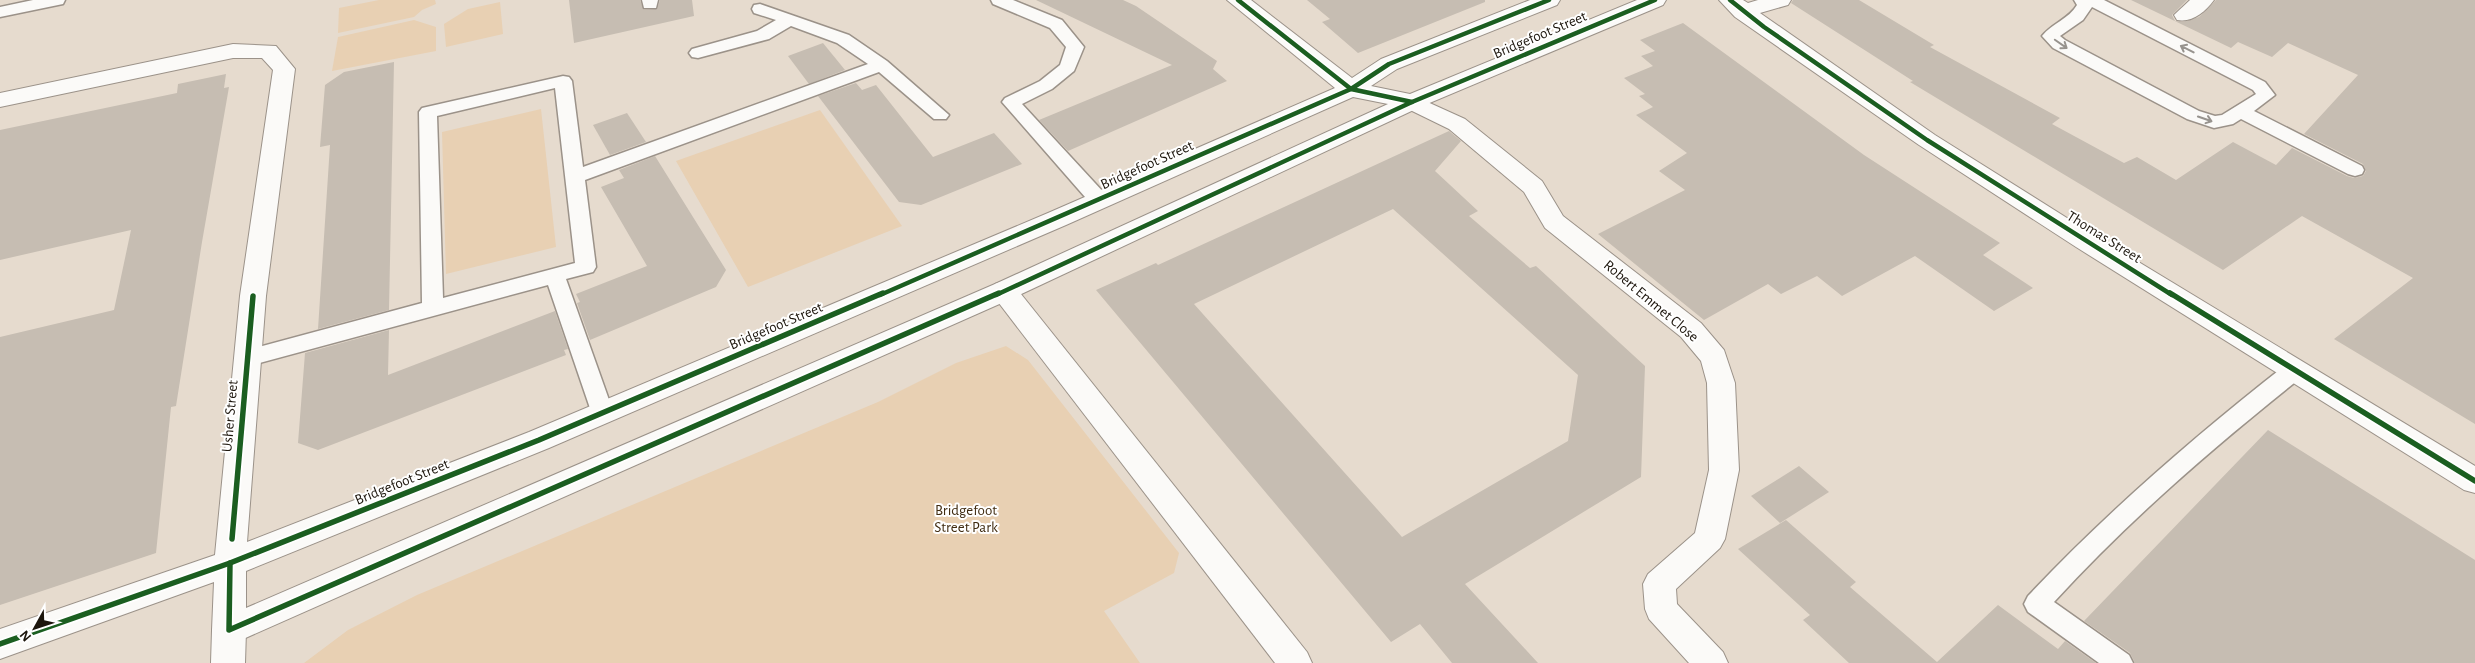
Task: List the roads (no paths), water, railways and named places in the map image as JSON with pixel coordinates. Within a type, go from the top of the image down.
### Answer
[{"type":"main road","points":[[1238,0],[1351,88],[1412,102]]},
{"type":"main road","name":"Bridgefoot Street","points":[[0,644],[230,563],[603,414],[1099,200],[1351,88],[1389,64],[1549,0]]},
{"type":"main road","name":"Bridgefoot Street","points":[[228,630],[1004,291],[1412,102],[1655,0]]},
{"type":"main road","points":[[1736,6],[1780,0]]},
{"type":"main road","points":[[2185,15],[2203,0]]},
{"type":"main road","name":"Thomas Street","points":[[1736,6],[1927,140],[2085,241],[2475,481]]},
{"type":"main road","name":"Usher Street","points":[[0,100],[232,52],[268,52],[284,69],[253,296],[230,563],[228,663]]},
{"type":"main road","name":"Robert Emmet Close","points":[[1412,102],[1457,124],[1533,187],[1554,222],[1690,330],[1714,357],[1721,383],[1724,470],[1708,539],[1659,584],[1661,610],[1710,663]]},
{"type":"main road","points":[[1004,291],[1295,663]]},
{"type":"lane","points":[[4,18],[17,9],[57,0]]},
{"type":"lane","points":[[999,0],[1056,24],[1075,47],[1068,67],[1046,85],[1011,102],[1099,200]]},
{"type":"lane","points":[[2082,0],[2085,4],[2080,16],[2056,29],[2051,36],[2059,44],[2193,115],[2214,122],[2227,120],[2266,95],[2260,86],[2091,0]]},
{"type":"lane","points":[[760,9],[843,39],[881,65],[940,115]]},
{"type":"lane","points":[[698,53],[763,35],[789,20]]},
{"type":"lane","points":[[574,177],[881,65]]},
{"type":"lane","points":[[248,358],[586,267],[563,81],[428,112],[433,307]]},
{"type":"lane","points":[[2242,112],[2355,170]]},
{"type":"lane","points":[[554,276],[603,414]]},
{"type":"lane","points":[[2120,663],[2037,604],[2125,515],[2210,436],[2295,370]]},
{"type":"park label","name":"Bridgefoot Street Park","points":[[966,518]]}]
